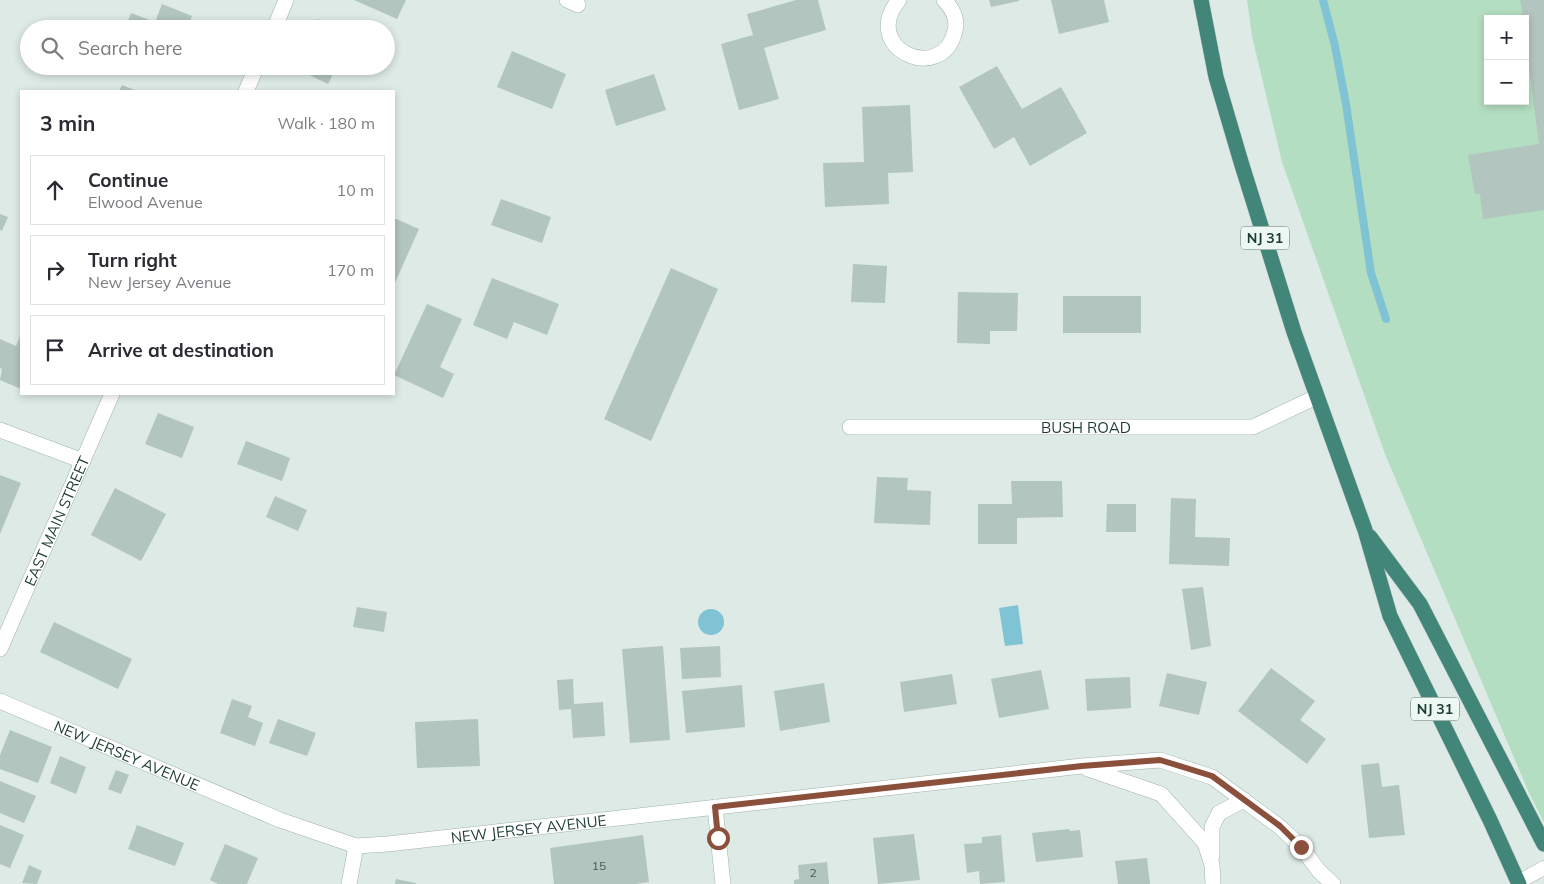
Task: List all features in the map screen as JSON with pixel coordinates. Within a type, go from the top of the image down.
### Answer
[{"type":"highway","name":"NJ 31","points":[[1201,0],[1216,77],[1277,278],[1316,397],[1365,530],[1390,616],[1486,811],[1518,883]]},
{"type":"highway","name":"NJ 31","points":[[1365,530],[1420,604],[1544,844]]},
{"type":"street","points":[[278,20],[286,0]]},
{"type":"street","points":[[899,0],[893,7],[889,17],[890,39],[905,55],[926,59],[942,52],[953,39],[956,28],[955,16],[950,6],[944,0]]},
{"type":"street","points":[[246,90],[253,75]]},
{"type":"street","name":"EAST MAIN STREET","points":[[0,649],[112,395]]},
{"type":"street","name":"BUSH ROAD","points":[[850,427],[1253,427],[1316,397]]},
{"type":"street","points":[[0,430],[83,461]]},
{"type":"street","name":"NEW JERSEY AVENUE","points":[[0,701],[280,820],[356,846],[407,842],[1082,766],[1160,760],[1212,776],[1280,826],[1333,884]]},
{"type":"street","name":"NEW JERSEY AVENUE","points":[[1082,766],[1161,794],[1205,843],[1212,865]]},
{"type":"street","name":"NEW JERSEY AVENUE","points":[[1213,884],[1212,826],[1219,813],[1244,800]]},
{"type":"street","points":[[715,807],[723,884]]},
{"type":"street","points":[[349,884],[356,846]]},
{"type":"lane","points":[[1518,883],[1544,868]]},
{"type":"green space","points":[[1247,0],[1544,0],[1544,822],[1529,793],[1385,454],[1282,162],[1252,36]]},
{"type":"water","points":[[1018,605],[1023,644],[1005,646],[999,608]]},
{"type":"water","points":[[711,609],[720,613],[724,622],[720,631],[711,635],[702,631],[698,622],[702,613]]},
{"type":"building","points":[[354,0],[406,0],[397,19]]},
{"type":"building","points":[[796,0],[818,0],[826,30],[764,48],[779,99],[739,110],[721,44],[753,35],[747,14]]},
{"type":"building","points":[[989,0],[1019,0],[1019,1],[991,7]]},
{"type":"building","points":[[1051,0],[1104,0],[1109,22],[1059,34]]},
{"type":"building","points":[[1520,0],[1544,0],[1544,210],[1483,219],[1480,194],[1475,194],[1468,155],[1539,144],[1529,68],[1529,15],[1522,15]]},
{"type":"building","points":[[162,4],[192,16],[190,20],[156,20]]},
{"type":"building","points":[[131,13],[150,20],[128,20]]},
{"type":"building","points":[[512,51],[566,74],[552,109],[497,87]]},
{"type":"building","points":[[997,66],[1022,109],[1061,87],[1087,133],[1030,166],[1014,137],[994,149],[959,87]]},
{"type":"building","points":[[654,74],[666,110],[616,126],[605,90]]},
{"type":"building","points":[[310,75],[332,75],[328,84]]},
{"type":"building","points":[[122,85],[134,90],[120,90]]},
{"type":"building","points":[[910,105],[913,172],[888,173],[889,204],[825,207],[823,163],[864,162],[862,107]]},
{"type":"building","points":[[501,199],[551,217],[542,243],[491,225]]},
{"type":"building","points":[[0,214],[8,217],[2,231],[0,230]]},
{"type":"building","points":[[395,218],[419,229],[395,283]]},
{"type":"building","points":[[853,264],[887,266],[885,303],[851,302]]},
{"type":"building","points":[[671,268],[718,289],[651,441],[604,419]]},
{"type":"building","points":[[492,278],[559,304],[547,335],[514,322],[507,339],[473,325]]},
{"type":"building","points":[[958,292],[1018,293],[1017,331],[990,331],[990,344],[957,343]]},
{"type":"building","points":[[1063,296],[1141,296],[1141,333],[1063,333]]},
{"type":"building","points":[[427,304],[462,319],[440,367],[454,374],[443,398],[395,375]]},
{"type":"building","points":[[20,336],[20,389],[0,380],[2,369],[0,368],[0,339],[16,346]]},
{"type":"building","points":[[158,413],[194,427],[182,458],[145,444]]},
{"type":"building","points":[[246,441],[290,458],[282,481],[237,464]]},
{"type":"building","points":[[0,475],[21,483],[0,534]]},
{"type":"building","points":[[877,477],[908,478],[907,490],[931,491],[930,525],[874,523]]},
{"type":"building","points":[[1011,481],[1062,481],[1063,517],[1017,518],[1017,544],[978,544],[978,504],[1012,504]]},
{"type":"building","points":[[115,488],[166,514],[141,561],[91,535]]},
{"type":"building","points":[[275,496],[307,510],[298,531],[266,517]]},
{"type":"building","points":[[1171,498],[1196,499],[1195,537],[1230,538],[1229,566],[1169,564]]},
{"type":"building","points":[[1107,504],[1136,504],[1136,532],[1106,532]]},
{"type":"building","points":[[1203,587],[1211,646],[1191,650],[1182,589]]},
{"type":"building","points":[[357,607],[387,612],[384,632],[353,627]]},
{"type":"building","points":[[54,622],[132,659],[118,689],[40,652]]},
{"type":"building","points":[[663,646],[670,740],[630,743],[622,649]]},
{"type":"building","points":[[720,646],[721,677],[682,679],[680,648]]},
{"type":"building","points":[[1271,668],[1315,701],[1300,720],[1326,739],[1307,764],[1238,711]]},
{"type":"building","points":[[1041,670],[1049,709],[999,718],[991,679]]},
{"type":"building","points":[[1167,673],[1207,682],[1199,715],[1159,706]]},
{"type":"building","points":[[952,674],[957,704],[904,712],[900,682]]},
{"type":"building","points":[[1130,677],[1131,708],[1087,711],[1085,679]]},
{"type":"building","points":[[573,679],[574,704],[603,702],[605,736],[573,738],[571,709],[559,710],[557,680]]},
{"type":"building","points":[[824,683],[830,722],[780,731],[774,691]]},
{"type":"building","points":[[742,685],[745,727],[686,733],[682,691]]},
{"type":"building","points":[[232,699],[252,706],[248,717],[263,723],[255,746],[220,733]]},
{"type":"building","points":[[278,719],[316,733],[307,756],[269,743]]},
{"type":"building","points":[[478,719],[480,766],[417,768],[415,722]]},
{"type":"building","points":[[10,730],[52,747],[38,783],[0,769],[0,755]]},
{"type":"building","points":[[60,756],[86,767],[76,794],[50,783]]},
{"type":"building","points":[[1379,763],[1382,787],[1399,785],[1405,835],[1369,838],[1361,765]]},
{"type":"building","points":[[116,770],[129,775],[121,794],[108,789]]},
{"type":"building","points":[[0,781],[36,796],[24,823],[0,813]]},
{"type":"building","points":[[0,825],[24,835],[10,868],[0,864]]},
{"type":"building","points":[[137,825],[184,843],[175,866],[128,849]]},
{"type":"building","points":[[1069,829],[1070,831],[1080,830],[1083,857],[1036,862],[1032,833]]},
{"type":"building","points":[[914,834],[920,880],[878,884],[873,838]]},
{"type":"building","points":[[643,835],[649,882],[636,884],[554,884],[550,848]]},
{"type":"building","points":[[1001,835],[1005,882],[980,884],[979,871],[967,873],[964,844],[982,843],[982,837]]},
{"type":"building","points":[[225,844],[258,858],[247,884],[218,884],[210,880]]},
{"type":"building","points":[[1147,858],[1150,884],[1118,884],[1115,861]]},
{"type":"building","points":[[827,862],[829,884],[794,884],[794,880],[799,879],[798,865]]},
{"type":"building","points":[[29,865],[42,871],[37,884],[22,883]]},
{"type":"building","points":[[396,879],[416,883],[416,884],[395,884]]},
{"type":"waterway","points":[[1323,0],[1335,46],[1346,104],[1371,273],[1386,319]]},
{"type":"route","points":[[718,838],[715,807],[1082,766],[1160,760],[1212,776],[1280,826],[1301,847]]}]
